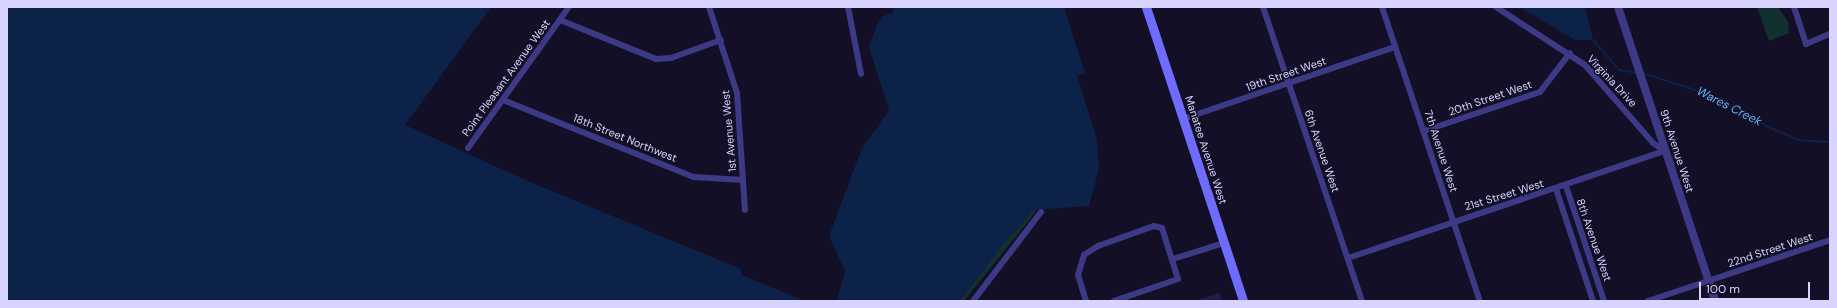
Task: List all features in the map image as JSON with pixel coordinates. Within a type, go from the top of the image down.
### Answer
[{"type":"main road","name":"Manatee Avenue West","points":[[1146,7],[1243,301]]},
{"type":"street","name":"Point Pleasant Avenue West","points":[[468,148],[568,7]]},
{"type":"street","name":"1st Avenue West","points":[[709,7],[737,93],[745,210]]},
{"type":"street","points":[[848,7],[861,74]]},
{"type":"street","name":"6th Avenue West","points":[[1263,7],[1362,301]]},
{"type":"street","name":"7th Avenue West","points":[[1382,7],[1480,301]]},
{"type":"street","name":"Virginia Drive","points":[[1496,7],[1570,53],[1610,91],[1654,143],[1665,151]]},
{"type":"street","name":"9th Avenue West","points":[[1618,7],[1715,301]]},
{"type":"street","points":[[1794,7],[1806,44],[1830,34]]},
{"type":"street","points":[[560,20],[656,59],[721,40]]},
{"type":"street","name":"19th Street West","points":[[1183,119],[1395,47]]},
{"type":"street","name":"20th Street West","points":[[1424,131],[1540,92],[1570,53]]},
{"type":"street","name":"18th Street Northwest","points":[[503,100],[694,177],[743,180]]},
{"type":"street","name":"21st Street West","points":[[1348,258],[1453,222],[1566,186],[1665,151]]},
{"type":"street","name":"8th Avenue West","points":[[1566,186],[1604,301]]},
{"type":"street","name":"8th Avenue West","points":[[1556,189],[1593,301]]},
{"type":"street","points":[[973,301],[1041,212]]},
{"type":"street","points":[[1086,301],[1078,269],[1089,250],[1158,226],[1164,231],[1178,279],[1114,301]]},
{"type":"street","name":"22nd Street West","points":[[1648,301],[1830,240]]},
{"type":"street","points":[[1173,258],[1224,243]]},
{"type":"green space","points":[[1757,7],[1778,7],[1788,22],[1789,33],[1769,41]]},
{"type":"green space","points":[[1033,210],[1037,210],[964,301],[960,301],[1002,245]]},
{"type":"water","points":[[7,7],[491,7],[405,125],[530,182],[741,269],[741,275],[805,301],[7,301]]},
{"type":"water","points":[[892,7],[1064,7],[1085,73],[1077,76],[1097,140],[1099,168],[1089,206],[1033,210],[1002,245],[960,301],[832,301],[837,300],[845,271],[829,236],[862,148],[889,111],[869,47],[877,25],[883,16],[893,13]]},
{"type":"water","points":[[1519,7],[1585,7],[1593,40],[1575,40]]},
{"type":"building","points":[[1219,293],[1222,301],[1197,301],[1197,300]]},
{"type":"waterway","name":"Wares Creek","points":[[1593,40],[1619,70],[1638,73]]},
{"type":"waterway","name":"Wares Creek","points":[[1642,73],[1705,93],[1773,129],[1799,140],[1830,142]]}]
